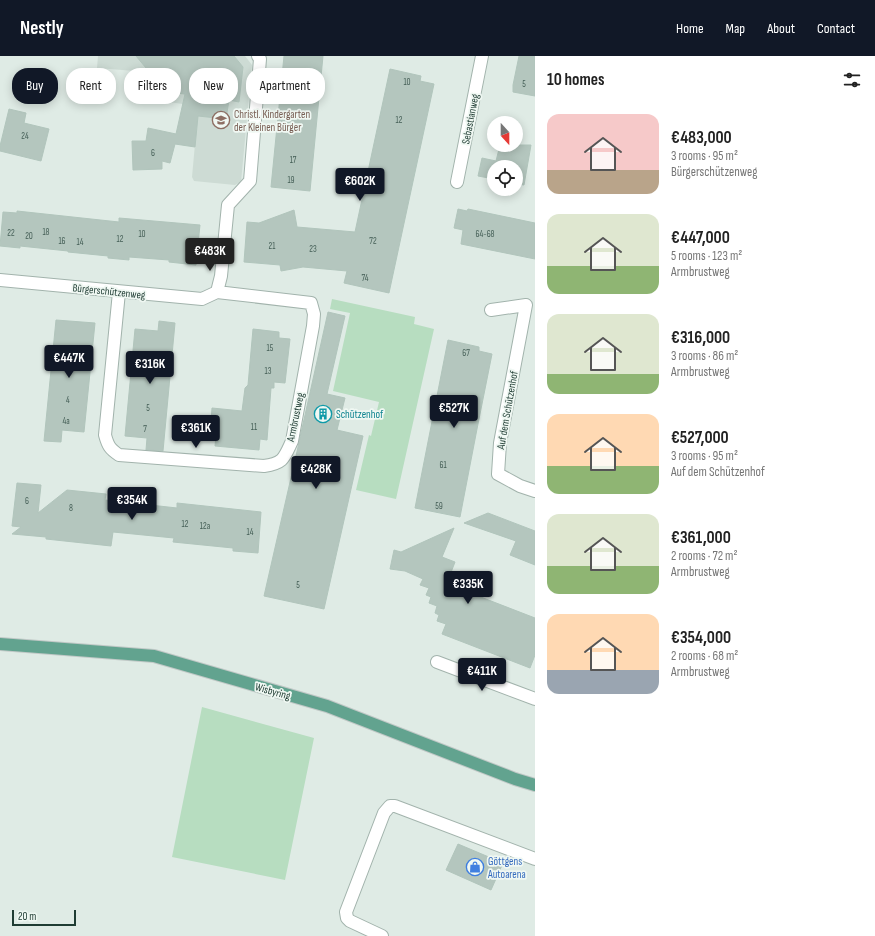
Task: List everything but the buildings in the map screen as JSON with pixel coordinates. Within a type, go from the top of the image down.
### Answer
[{"type":"main road","name":"Wisbyring","points":[[0,644],[154,656],[327,706],[515,779],[535,785]]},
{"type":"street","points":[[217,292],[222,276],[228,205],[250,181],[260,59],[258,56]]},
{"type":"street","name":"Sebastianweg","points":[[457,182],[482,56]]},
{"type":"street","name":"Bürgerschützenweg","points":[[0,280],[202,299],[217,292],[311,303]]},
{"type":"street","name":"Armbrustweg","points":[[119,292],[105,435],[107,444],[119,455],[264,466],[273,465],[283,459],[292,441],[313,326],[314,314],[311,303]]},
{"type":"street","name":"Auf dem Schützenhof","points":[[491,310],[530,306],[500,443],[498,474],[520,486],[535,491]]},
{"type":"street","points":[[437,662],[535,699]]},
{"type":"street","points":[[382,936],[350,921],[346,918],[346,912],[384,813],[390,806],[395,806],[535,859]]},
{"type":"shaded area","name":"Christl. Kindergarten der Kleinen Bürger","points":[[98,56],[245,56],[252,65],[252,68],[246,68],[246,104],[248,104],[241,182],[235,185],[194,181],[192,177],[197,122],[183,104],[181,104],[181,68],[124,68],[124,70],[116,70],[116,68],[97,68]]},
{"type":"green space","points":[[332,299],[415,317],[414,324],[434,329],[396,499],[356,490],[369,435],[371,436],[379,402],[333,391],[350,313],[330,309]]},
{"type":"green space","points":[[202,707],[314,738],[285,880],[172,857]]},
{"type":"place","name":"Christl. Kindergarten der Kleinen Bürger","points":[[221,120]]},
{"type":"place","name":"Schützenhof","points":[[323,414]]},
{"type":"place","name":"Göttgens Autoarena","points":[[475,867]]}]
